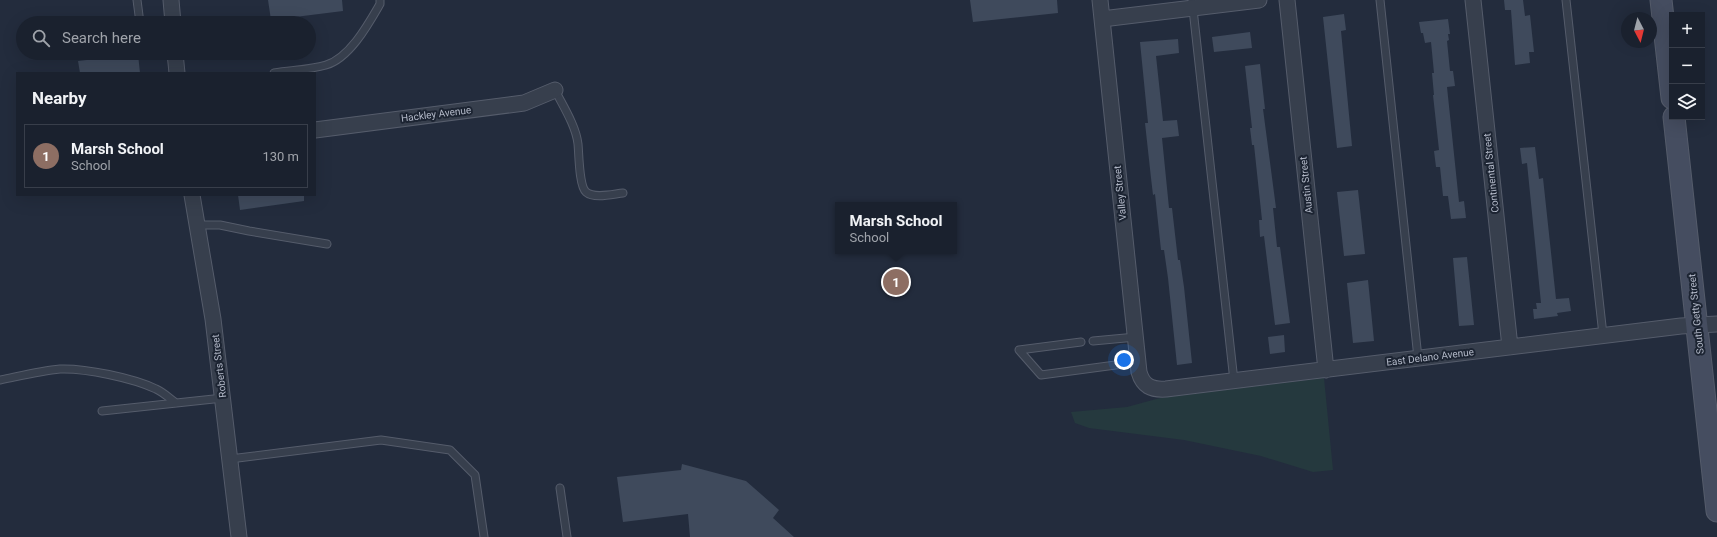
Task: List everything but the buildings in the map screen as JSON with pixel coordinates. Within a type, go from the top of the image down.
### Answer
[{"type":"main road","points":[[1661,0],[1670,84]]},
{"type":"main road","name":"South Getty Street","points":[[1674,120],[1707,324],[1717,511]]},
{"type":"street","points":[[170,0],[172,16]]},
{"type":"street","name":"Valley Street","points":[[1100,0],[1138,362],[1141,380],[1145,385]]},
{"type":"street","points":[[1102,19],[1193,4],[1259,0]]},
{"type":"street","name":"Austin Street","points":[[1287,0],[1326,370]]},
{"type":"street","name":"Continental Street","points":[[1473,0],[1510,347]]},
{"type":"street","points":[[176,60],[177,72]]},
{"type":"street","name":"Hackley Avenue","points":[[316,130],[524,103],[555,90]]},
{"type":"street","name":"Roberts Street","points":[[192,196],[213,319],[239,537]]},
{"type":"street","name":"East Delano Avenue","points":[[1145,385],[1160,390],[1603,335],[1707,324]]},
{"type":"lane","points":[[137,0],[139,16]]},
{"type":"lane","points":[[281,72],[327,65],[340,56],[360,38],[380,4],[380,0]]},
{"type":"lane","points":[[1380,0],[1418,358]]},
{"type":"lane","points":[[1566,0],[1603,335]]},
{"type":"lane","points":[[1193,4],[1234,381]]},
{"type":"lane","points":[[555,90],[578,141],[582,183],[585,191],[591,196],[622,193]]},
{"type":"lane","points":[[197,225],[220,225],[327,244]]},
{"type":"lane","points":[[1093,341],[1136,337]]},
{"type":"lane","points":[[1082,342],[1019,350],[1041,375],[1138,362]]},
{"type":"lane","points":[[0,380],[26,374],[61,369],[87,371],[131,380],[156,389],[176,403]]},
{"type":"lane","points":[[102,411],[222,398]]},
{"type":"lane","points":[[230,459],[381,440],[450,450],[475,475],[484,537]]},
{"type":"lane","points":[[560,488],[567,537]]},
{"type":"green space","points":[[1324,378],[1333,470],[1313,472],[1261,456],[1184,440],[1089,428],[1075,423],[1071,412],[1127,407],[1160,398]]},
{"type":"place","name":"Marsh School","points":[[896,282]]}]
